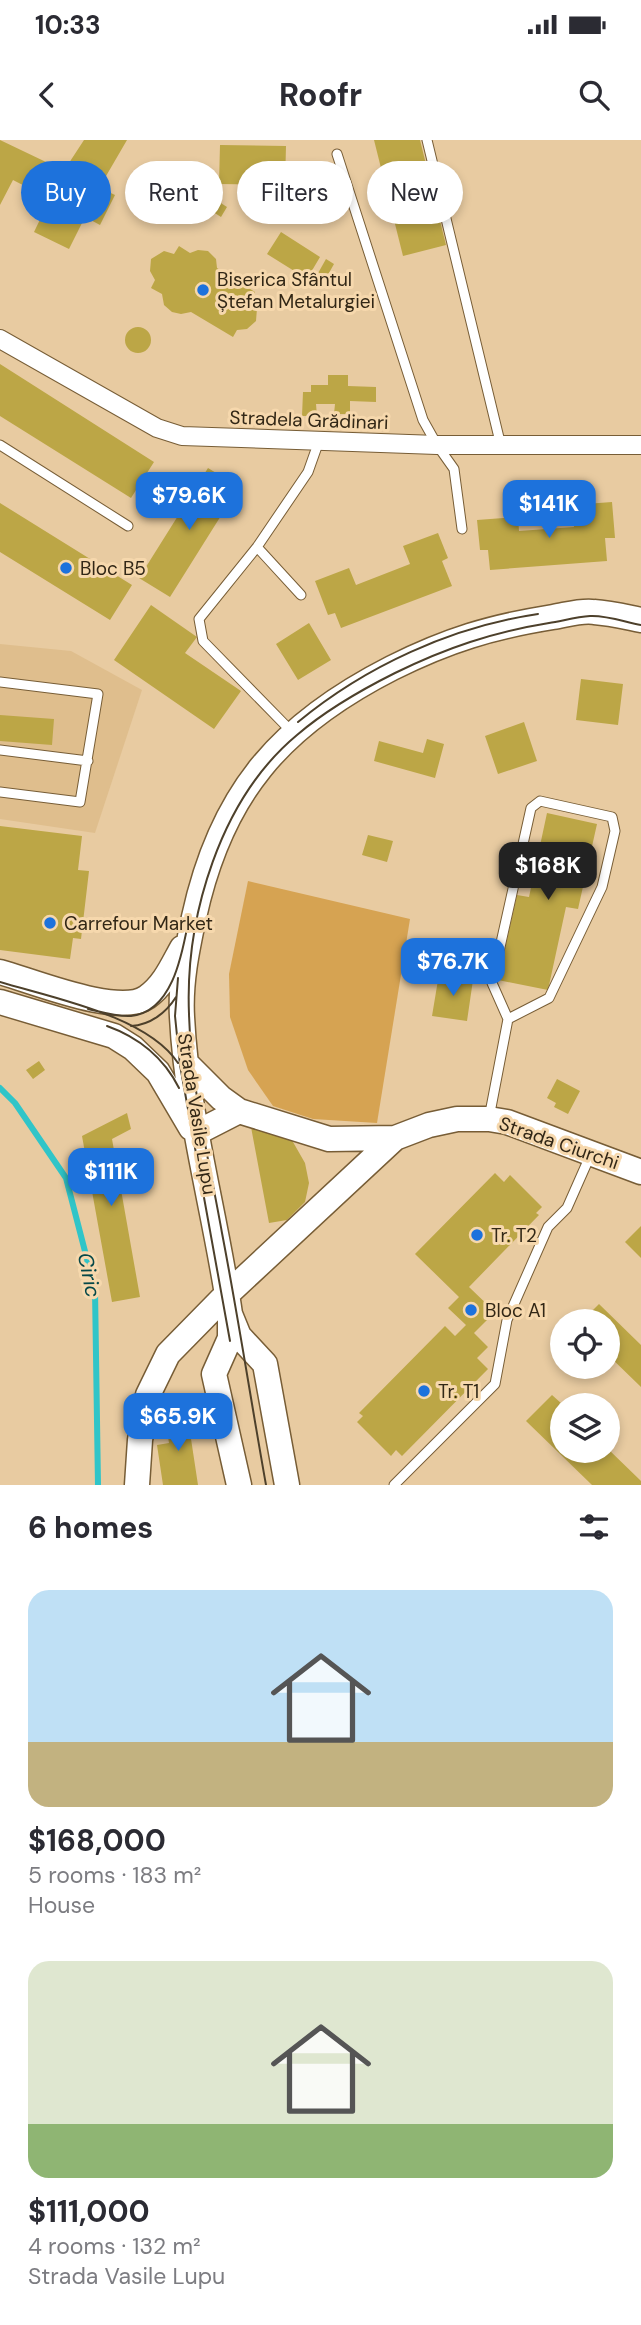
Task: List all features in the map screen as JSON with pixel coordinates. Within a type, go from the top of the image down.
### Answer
[{"type":"main road","name":"Strada Vasile Lupu","points":[[287,1485],[265,1364],[239,1336],[229,1304],[186,1063],[182,1015],[183,979],[203,878],[222,827],[247,784],[268,757],[293,732],[324,708],[416,656],[466,635],[514,623],[592,611],[641,620]]},
{"type":"main road","points":[[0,972],[115,1005],[134,1004],[160,986],[191,932]]},
{"type":"main road","points":[[0,1002],[114,1036],[133,1048],[158,1072],[199,1137],[239,1111]]},
{"type":"main road","name":"Strada Ciurchi","points":[[186,1063],[220,1098],[239,1111],[329,1139],[394,1138],[429,1125],[457,1119],[489,1119],[508,1122],[641,1172]]},
{"type":"main road","name":"Strada Ciurchi","points":[[137,1485],[140,1440],[148,1395],[168,1354],[229,1304],[394,1138]]},
{"type":"main road","name":"Strada Vasile Lupu","points":[[229,1304],[230,1338],[214,1374],[239,1485]]},
{"type":"street","name":"Stradela Grădinari","points":[[0,339],[156,428],[182,436],[436,445],[641,445]]},
{"type":"lane","points":[[427,140],[501,446]]},
{"type":"lane","points":[[337,154],[423,420],[436,445],[454,469],[462,529]]},
{"type":"lane","points":[[293,732],[203,641],[199,619],[257,547],[308,471],[318,441]]},
{"type":"lane","points":[[0,445],[128,526]]},
{"type":"lane","points":[[257,547],[301,595]]},
{"type":"lane","points":[[0,682],[97,694],[80,802],[0,792]]},
{"type":"lane","points":[[0,750],[88,761]]},
{"type":"lane","points":[[489,1119],[508,1019],[492,983],[531,808],[540,801],[612,817],[615,831],[603,887],[549,998],[508,1019]]},
{"type":"lane","points":[[394,1485],[495,1384],[507,1320],[548,1227],[568,1208],[592,1153]]},
{"type":"shaded area","points":[[0,644],[71,651],[142,690],[95,833],[0,819]]},
{"type":"shaded area","points":[[248,881],[410,919],[377,1123],[313,1119],[273,1106],[248,1070],[230,1017],[229,974]]},
{"type":"building","points":[[0,140],[44,161],[21,161],[21,184],[13,180],[0,205]]},
{"type":"building","points":[[84,140],[127,140],[111,168],[111,161],[70,161]]},
{"type":"building","points":[[374,140],[420,140],[425,161],[379,161]]},
{"type":"building","points":[[220,145],[286,146],[286,161],[237,161],[237,184],[223,184],[223,161],[220,161]]},
{"type":"building","points":[[38,224],[82,224],[69,249],[34,232]]},
{"type":"building","points":[[395,224],[441,224],[446,245],[403,256]]},
{"type":"building","points":[[281,232],[320,257],[307,279],[267,254]]},
{"type":"building","name":"Biserica Sfântul Ștefan Metalurgiei","points":[[179,246],[190,253],[208,251],[216,259],[217,268],[255,292],[252,298],[257,308],[256,321],[247,329],[237,330],[233,337],[191,312],[172,312],[164,305],[162,294],[151,288],[155,280],[150,271],[151,259],[164,251],[174,254]]},
{"type":"building","points":[[326,259],[334,264],[325,280],[317,275]]},
{"type":"building","points":[[138,327],[148,330],[151,340],[148,350],[138,353],[128,350],[125,340],[128,330]]},
{"type":"building","points":[[0,364],[154,462],[131,498],[0,416]]},
{"type":"building","points":[[328,375],[348,375],[348,386],[376,387],[376,402],[350,401],[350,414],[334,414],[335,404],[316,404],[317,416],[302,416],[303,392],[311,392],[311,385],[328,385]]},
{"type":"building","points":[[208,468],[239,487],[170,597],[139,578]]},
{"type":"building","points":[[612,502],[615,538],[605,538],[607,561],[490,570],[488,550],[480,550],[477,520],[518,517],[519,531],[574,527],[572,505]]},
{"type":"building","name":"Bloc B5","points":[[0,503],[132,585],[110,620],[0,552]]},
{"type":"building","points":[[438,533],[448,558],[442,561],[452,586],[341,628],[335,613],[328,615],[315,581],[349,568],[356,585],[410,564],[403,546]]},
{"type":"building","points":[[151,605],[197,637],[185,653],[241,691],[214,729],[114,660]]},
{"type":"building","points":[[309,623],[331,660],[298,680],[276,644]]},
{"type":"building","points":[[581,679],[623,684],[618,725],[576,720]]},
{"type":"building","points":[[0,715],[54,719],[52,745],[0,741]]},
{"type":"building","points":[[524,722],[537,761],[498,774],[485,736]]},
{"type":"building","points":[[427,739],[444,744],[435,778],[374,761],[379,741],[423,753]]},
{"type":"building","points":[[547,813],[597,824],[578,909],[566,907],[548,990],[498,980],[517,895],[529,897]]},
{"type":"building","points":[[0,826],[82,836],[78,870],[89,871],[81,939],[73,938],[70,959],[0,950]]},
{"type":"building","points":[[368,835],[393,841],[387,862],[362,855]]},
{"type":"building","points":[[439,974],[473,980],[467,1021],[432,1016]]},
{"type":"building","points":[[39,1061],[45,1070],[33,1079],[26,1070]]},
{"type":"building","points":[[557,1079],[580,1091],[568,1114],[554,1107],[556,1103],[547,1098]]},
{"type":"building","points":[[127,1113],[131,1129],[112,1139],[140,1297],[112,1302],[82,1136]]},
{"type":"building","points":[[251,1127],[289,1135],[305,1163],[309,1183],[305,1202],[287,1220],[269,1223]]},
{"type":"building","points":[[495,1173],[504,1182],[510,1175],[542,1207],[536,1213],[539,1215],[469,1287],[495,1312],[474,1333],[488,1347],[477,1358],[488,1369],[402,1456],[396,1450],[391,1456],[357,1422],[363,1416],[359,1413],[445,1326],[455,1336],[466,1325],[448,1308],[459,1297],[415,1254]]},
{"type":"building","points":[[641,1226],[641,1258],[625,1242]]},
{"type":"building","points":[[620,1324],[641,1345],[641,1387],[620,1367]]},
{"type":"building","points":[[550,1397],[550,1444],[526,1421]]},
{"type":"building","points":[[181,1412],[188,1419],[198,1485],[163,1485],[157,1445],[169,1443],[165,1419],[172,1413]]},
{"type":"building","points":[[620,1461],[641,1481],[641,1485],[592,1485],[569,1463],[620,1463]]},
{"type":"waterway","name":"Ciric","points":[[0,1088],[15,1103],[66,1178],[95,1290],[98,1485]]},
{"type":"tram line","points":[[298,722],[352,683],[411,652],[473,628],[538,614]]},
{"type":"tram line","points":[[266,1485],[201,1124],[190,1042],[189,977],[193,938],[201,900],[228,826],[247,792],[270,761],[297,735],[344,701],[395,673],[470,642],[508,631],[574,618],[596,616],[641,625]]},
{"type":"tram line","points":[[88,1009],[131,1016],[145,1012],[156,1004],[173,980],[188,923]]},
{"type":"tram line","points":[[178,978],[175,1016],[180,1065],[230,1341]]},
{"type":"tram line","points":[[0,982],[71,1002],[122,1021],[164,1047],[178,1063]]},
{"type":"tram line","points":[[131,1026],[157,1017],[176,997]]},
{"type":"tram line","points":[[107,1026],[129,1036],[149,1050],[166,1067],[179,1088]]},
{"type":"place","name":"Biserica Sfântul Ștefan Metalurgiei","points":[[203,290]]},
{"type":"place","name":"Bloc B5","points":[[66,568]]},
{"type":"place","name":"Carrefour Market","points":[[50,923]]},
{"type":"place","name":"Tr. T2","points":[[477,1235]]},
{"type":"place","name":"Bloc A1","points":[[471,1310]]},
{"type":"place","name":"Tr. T1","points":[[424,1391]]}]
